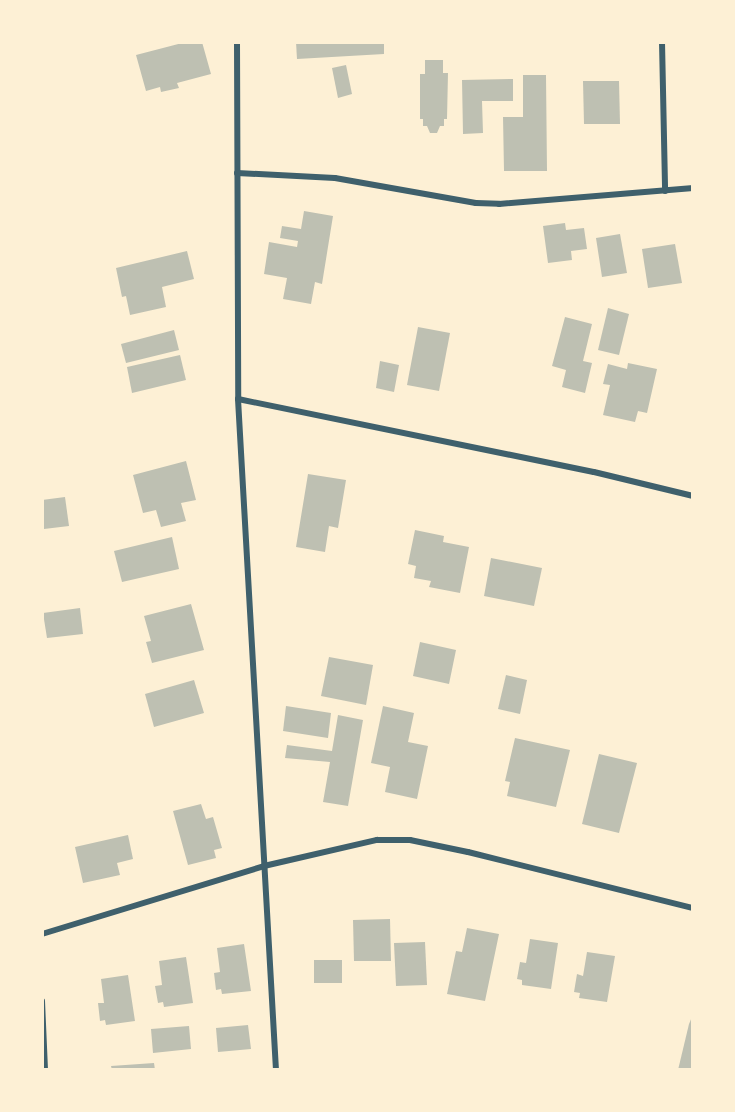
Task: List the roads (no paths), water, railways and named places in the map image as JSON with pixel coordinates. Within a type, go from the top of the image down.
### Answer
[{"type":"street","points":[[237,42],[238,399],[276,1070]]},
{"type":"street","points":[[662,42],[665,191]]},
{"type":"street","points":[[237,173],[335,178],[476,203],[499,204],[693,188]]},
{"type":"street","points":[[238,399],[594,472],[693,496]]},
{"type":"street","points":[[42,934],[264,866],[377,840],[410,840],[693,908]]},
{"type":"street","points":[[42,1001],[45,1070]]}]
